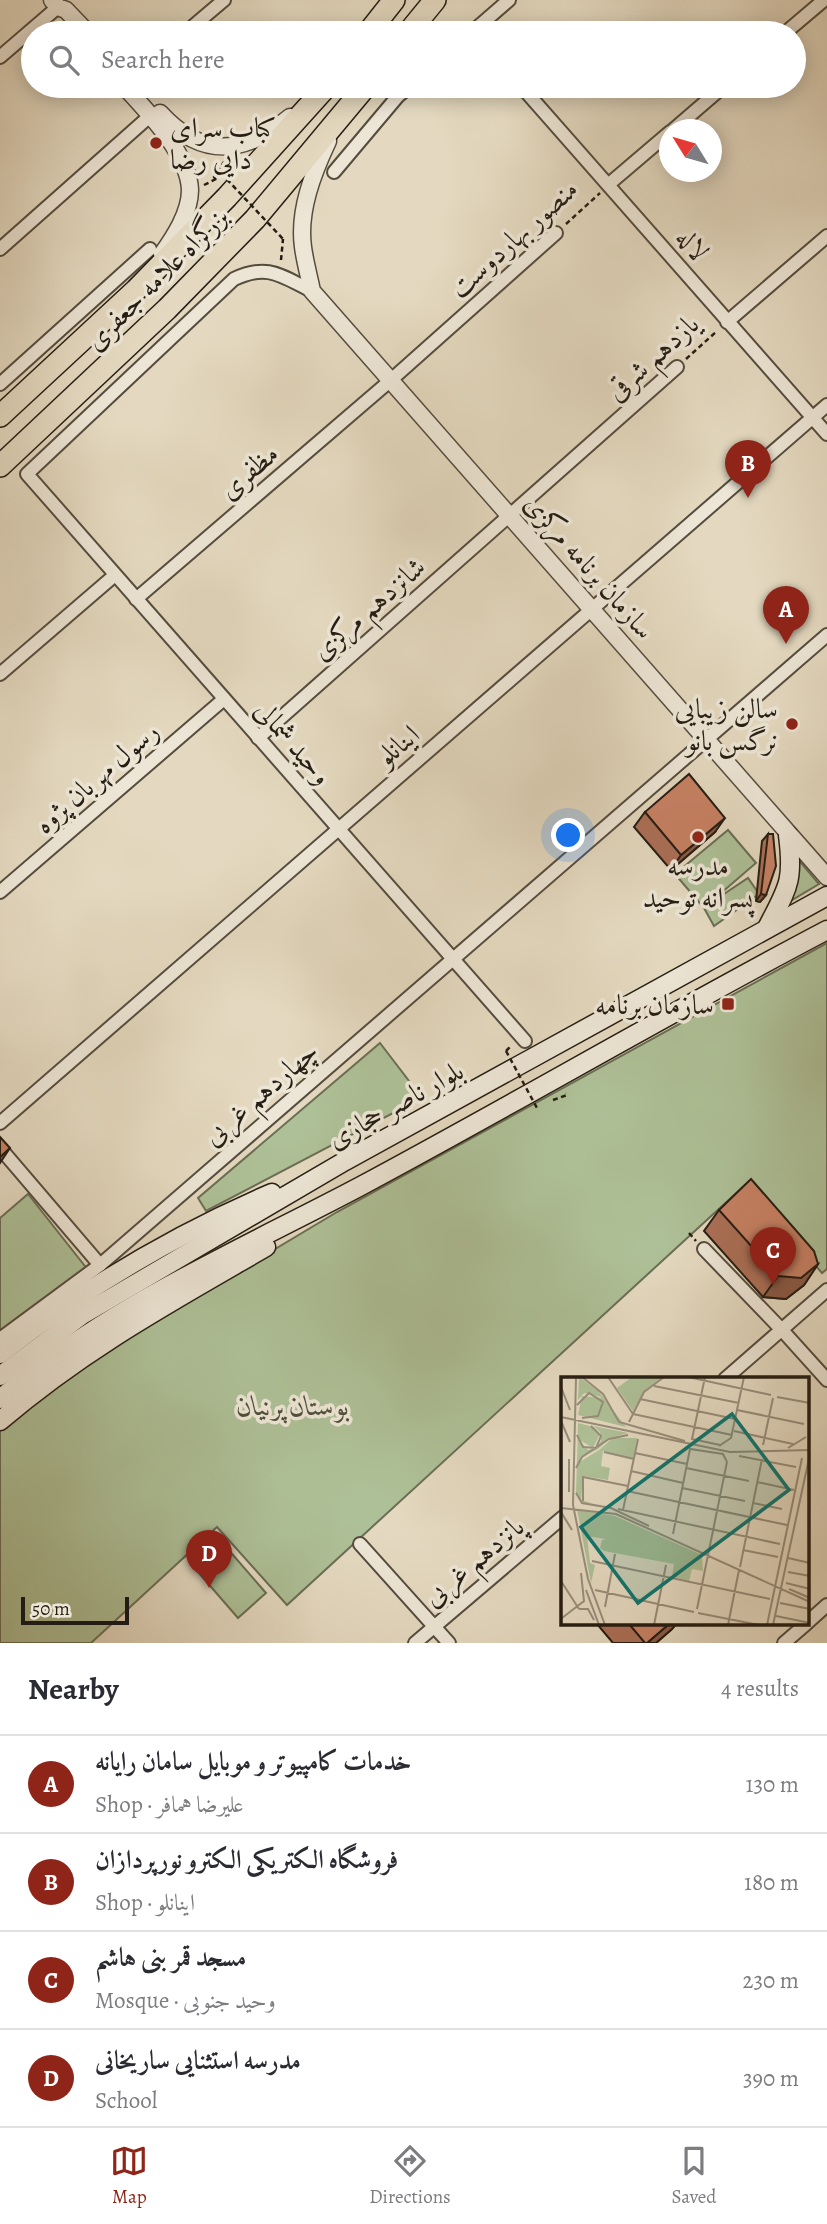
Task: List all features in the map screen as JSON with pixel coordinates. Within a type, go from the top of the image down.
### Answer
[{"type":"highway","points":[[377,21],[394,0]]},
{"type":"highway","points":[[418,21],[435,0]]},
{"type":"highway","name":"بزرگراه علامه جعفری","points":[[0,416],[136,290],[227,197],[316,98]]},
{"type":"highway","name":"بزرگراه علامه جعفری","points":[[0,466],[167,309],[245,229],[356,98]]},
{"type":"main road","points":[[767,928],[786,892],[790,877],[792,864],[788,835]]},
{"type":"main road","name":"بلوار ناصر حجازی","points":[[0,1376],[82,1315],[345,1161],[827,895]]},
{"type":"main road","name":"بلوار ناصر حجازی","points":[[0,1399],[90,1330],[176,1281],[359,1186],[827,930]]},
{"type":"main road","points":[[0,1354],[104,1282],[179,1238],[237,1208],[345,1161]]},
{"type":"main road","points":[[0,1421],[100,1344],[274,1242],[359,1186]]},
{"type":"street","points":[[200,21],[224,0]]},
{"type":"street","points":[[485,21],[509,0]]},
{"type":"street","points":[[799,21],[824,0]]},
{"type":"street","points":[[55,3],[64,21]]},
{"type":"street","points":[[55,3],[77,21]]},
{"type":"street","points":[[37,21],[55,3]]},
{"type":"street","points":[[0,57],[21,36]]},
{"type":"street","points":[[135,98],[164,130],[188,178],[190,192],[187,210],[172,241],[136,290]]},
{"type":"street","points":[[146,98],[184,135],[205,146],[223,148],[249,142],[276,129],[313,98]]},
{"type":"street","points":[[334,172],[396,98]]},
{"type":"street","name":"لاله","points":[[532,98],[827,435]]},
{"type":"street","name":"منصور بهاردوست","points":[[685,119],[710,98]]},
{"type":"street","points":[[0,249],[151,115]]},
{"type":"street","points":[[312,291],[303,246],[304,211],[318,160],[336,122]]},
{"type":"street","name":"منصور بهاردوست","points":[[609,184],[659,141]]},
{"type":"street","name":"منصور بهاردوست","points":[[391,380],[555,233]]},
{"type":"street","name":"یازدهم شرقی","points":[[727,322],[827,236]]},
{"type":"street","points":[[0,384],[150,249]]},
{"type":"street","name":"وحید شمالی","points":[[312,291],[267,272],[252,270],[234,279],[27,474],[525,1041]]},
{"type":"street","name":"سازمان برنامه مرکزی","points":[[312,291],[827,877]]},
{"type":"street","name":"یازدهم شرقی","points":[[511,516],[677,368]]},
{"type":"street","name":"مظفری","points":[[136,599],[391,380]]},
{"type":"street","name":"اینانلو","points":[[0,1123],[827,405]]},
{"type":"street","name":"شانزدهم مرکزی","points":[[258,738],[511,516]]},
{"type":"street","points":[[0,674],[115,575]]},
{"type":"street","name":"چهاردهم غربی","points":[[0,1339],[100,1265],[827,635]]},
{"type":"street","name":"رسول مهربان پژوه","points":[[0,892],[224,699]]},
{"type":"street","points":[[0,1149],[100,1265]]},
{"type":"street","points":[[704,1249],[827,1380]]},
{"type":"street","points":[[727,1377],[827,1290]]},
{"type":"street","name":"پانزدهم غربی","points":[[415,1643],[561,1519]]},
{"type":"street","points":[[360,1544],[449,1643]]},
{"type":"street","points":[[810,1620],[827,1605]]},
{"type":"street","points":[[784,1643],[804,1626]]},
{"type":"path","points":[[223,148],[224,162],[215,179],[221,173],[284,239],[281,260]]},
{"type":"path","name":"منصور بهاردوست","points":[[555,233],[609,184]]},
{"type":"path","name":"یازدهم شرقی","points":[[677,368],[727,322]]},
{"type":"path","points":[[509,1047],[506,1051],[537,1108]]},
{"type":"path","points":[[553,1100],[568,1095]]},
{"type":"green space","points":[[728,830],[756,863],[706,906],[748,878],[759,894],[714,926],[704,908],[675,874]]},
{"type":"green space","points":[[797,858],[819,884],[792,900]]},
{"type":"green space","name":"بوستان پرنیان","points":[[827,943],[827,1269],[822,1273],[745,1185],[287,1605],[217,1527],[91,1643],[0,1643],[0,1428],[53,1382],[337,1212]]},
{"type":"green space","points":[[380,1043],[422,1098],[206,1211],[198,1198]]},
{"type":"green space","points":[[28,1194],[88,1270],[0,1335],[0,1218]]},
{"type":"green space","points":[[220,1540],[266,1593],[238,1618],[192,1565]]},
{"type":"building","points":[[689,774],[725,818],[681,855],[645,812]]},
{"type":"building","points":[[768,834],[773,834],[776,866],[766,895],[761,894]]},
{"type":"building","points":[[0,1137],[10,1148],[0,1157]]},
{"type":"building","points":[[751,1179],[814,1251],[818,1264],[801,1278],[778,1276],[719,1210]]},
{"type":"building","points":[[631,1626],[667,1626],[647,1643]]},
{"type":"place","name":"کباب سرای دایی رضا","points":[[156,143]]},
{"type":"place","name":"فروشگاه الکتریکی الکترو نورپردازان","points":[[748,498]]},
{"type":"place","name":"خدمات کامپیوتر و موبایل سامان رایانه","points":[[786,644]]},
{"type":"place","name":"سالن زیبایی نرگس بانو","points":[[792,724]]},
{"type":"place","name":"مدرسه پسرانه توحید","points":[[698,837]]},
{"type":"place","name":"سازمان برنامه","points":[[728,1004]]},
{"type":"place","name":"مسجد قمر بنی هاشم","points":[[773,1285]]},
{"type":"place","name":"مدرسه استثنایی ساریخانی","points":[[209,1588]]}]
